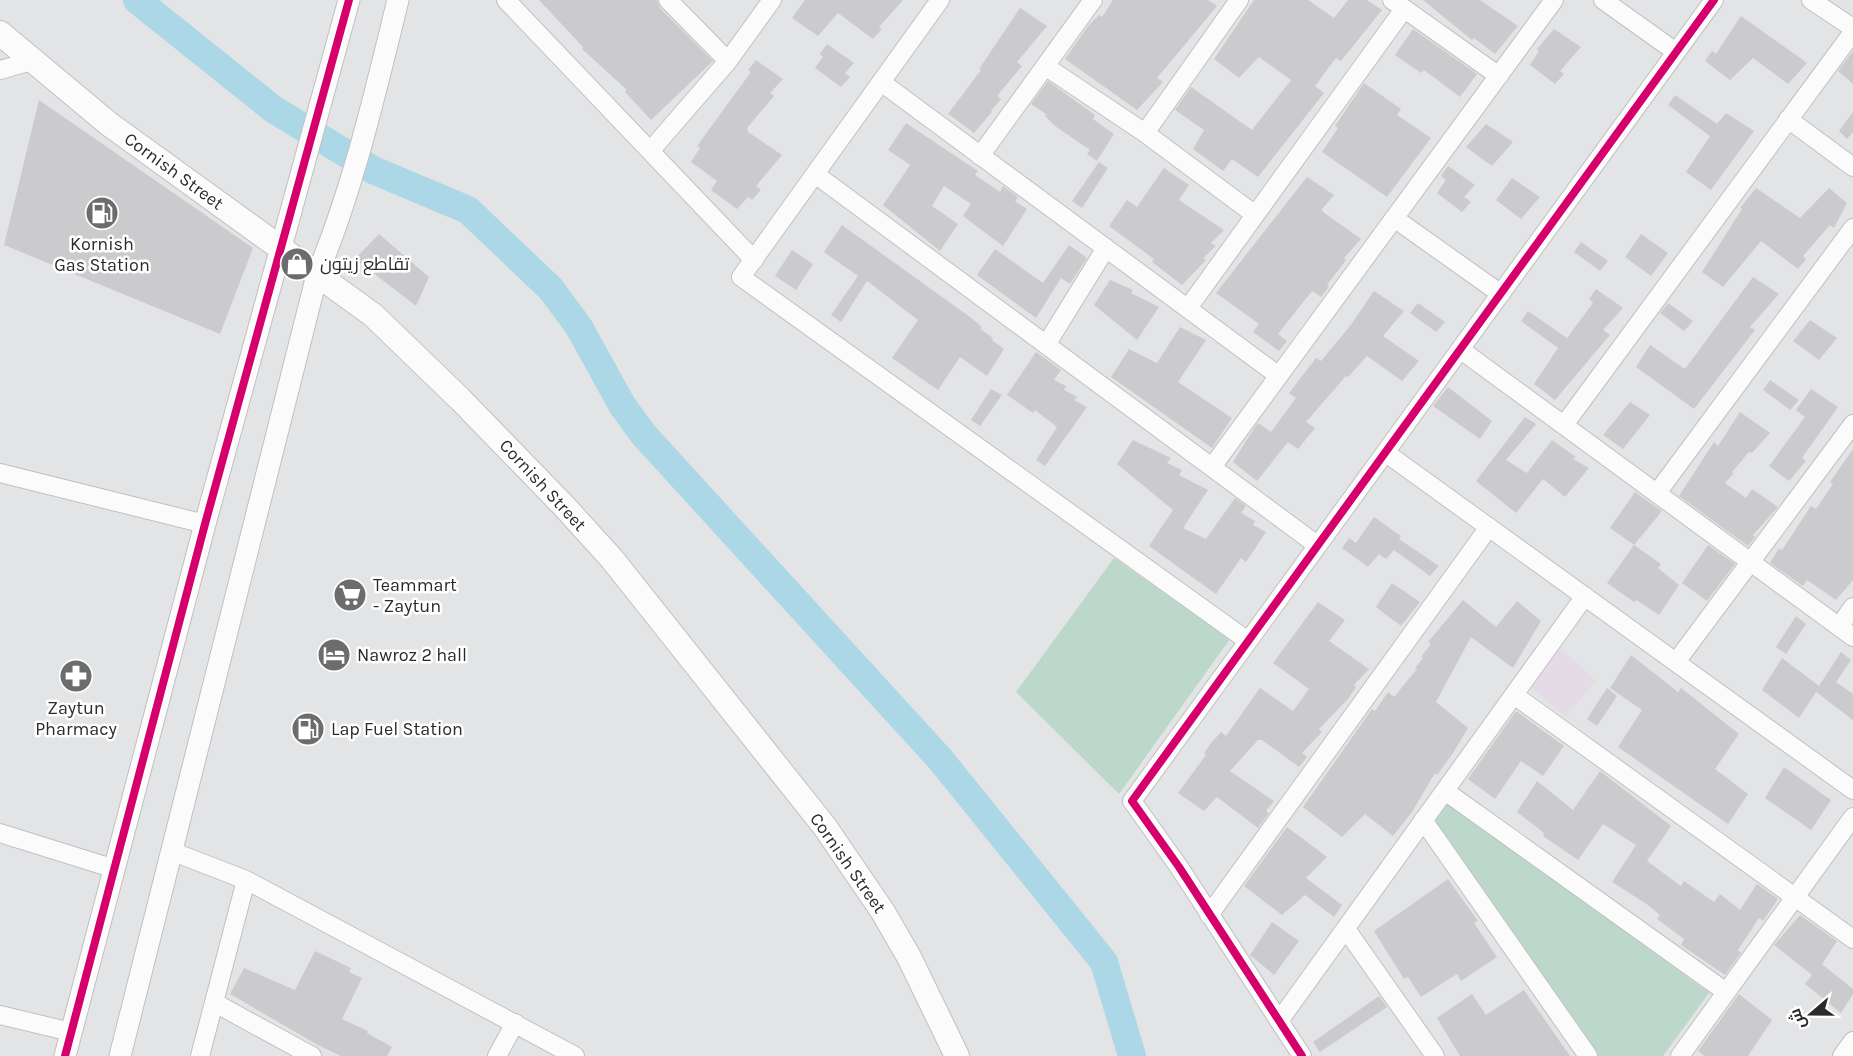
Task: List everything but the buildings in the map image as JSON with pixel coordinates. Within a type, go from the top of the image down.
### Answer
[{"type":"main road","name":"Cornish Street","points":[[0,33],[109,124],[354,300],[399,339],[512,452],[612,559],[793,785],[855,869],[909,957],[957,1056]]},
{"type":"street","points":[[65,1056],[205,524],[349,0]]},
{"type":"street","points":[[120,1056],[317,275],[336,228],[372,105],[398,0]]},
{"type":"street","points":[[506,0],[754,260]]},
{"type":"street","points":[[668,0],[728,61]]},
{"type":"street","points":[[651,150],[728,61],[772,0]]},
{"type":"street","points":[[940,0],[741,278],[1248,641]]},
{"type":"street","points":[[980,156],[1093,0]]},
{"type":"street","points":[[1145,133],[1239,0]]},
{"type":"street","points":[[1212,467],[1554,0]]},
{"type":"street","points":[[1603,0],[1676,52]]},
{"type":"street","points":[[1302,1056],[1132,801],[1714,0]]},
{"type":"street","points":[[1564,425],[1853,30],[1811,0]]},
{"type":"street","points":[[1188,308],[1398,4],[1499,76]]},
{"type":"street","points":[[0,70],[31,61]]},
{"type":"street","points":[[1045,66],[1145,133],[1254,214]]},
{"type":"street","points":[[881,82],[1279,376]]},
{"type":"street","points":[[1788,118],[1853,167]]},
{"type":"street","points":[[815,174],[1317,545]]},
{"type":"street","points":[[1394,218],[1501,294]]},
{"type":"street","points":[[1657,493],[1853,228]]},
{"type":"street","points":[[1046,345],[1106,248]]},
{"type":"street","points":[[1461,350],[1846,632],[1853,608]]},
{"type":"street","points":[[1676,662],[1853,424]]},
{"type":"street","points":[[1386,453],[1853,790]]},
{"type":"street","points":[[0,473],[205,524]]},
{"type":"street","points":[[1209,915],[1489,527]]},
{"type":"street","points":[[1279,1021],[1585,596]]},
{"type":"street","points":[[1514,695],[1853,939]]},
{"type":"street","points":[[1445,791],[1726,992]]},
{"type":"street","points":[[1680,1056],[1853,817]]},
{"type":"street","points":[[1424,820],[1588,1056]]},
{"type":"street","points":[[0,833],[115,869]]},
{"type":"street","points":[[171,851],[246,880],[575,1056]]},
{"type":"street","points":[[200,1056],[246,880]]},
{"type":"street","points":[[1346,929],[1435,1056]]},
{"type":"street","points":[[215,1003],[312,1056]]},
{"type":"street","points":[[0,1015],[71,1032]]},
{"type":"street","points":[[497,1056],[515,1023]]},
{"type":"street","points":[[1842,1056],[1853,1041]]},
{"type":"shaded area","points":[[1558,646],[1596,681],[1566,716],[1528,686]]},
{"type":"green space","points":[[1114,558],[1230,639],[1119,794],[1016,692]]},
{"type":"green space","points":[[1447,800],[1709,993],[1663,1056],[1595,1056],[1429,822]]},
{"type":"waterway","points":[[137,0],[273,109],[373,170],[468,210],[551,289],[579,327],[622,405],[643,434],[940,759],[1104,962],[1132,1056]]},
{"type":"cycle path","points":[[65,1056],[205,524],[349,0]]},
{"type":"cycle path","points":[[1302,1056],[1179,867],[1132,801],[1714,0]]},
{"type":"place","name":"Kornish Gas Station","points":[[102,213]]},
{"type":"place","name":"تقاطع زيتون","points":[[297,264]]},
{"type":"place","name":"Teammart - Zaytun","points":[[350,595]]},
{"type":"place","name":"Nawroz 2 hall","points":[[334,655]]},
{"type":"place","name":"Zaytun Pharmacy","points":[[76,676]]},
{"type":"place","name":"Lap Fuel Station","points":[[308,729]]}]
